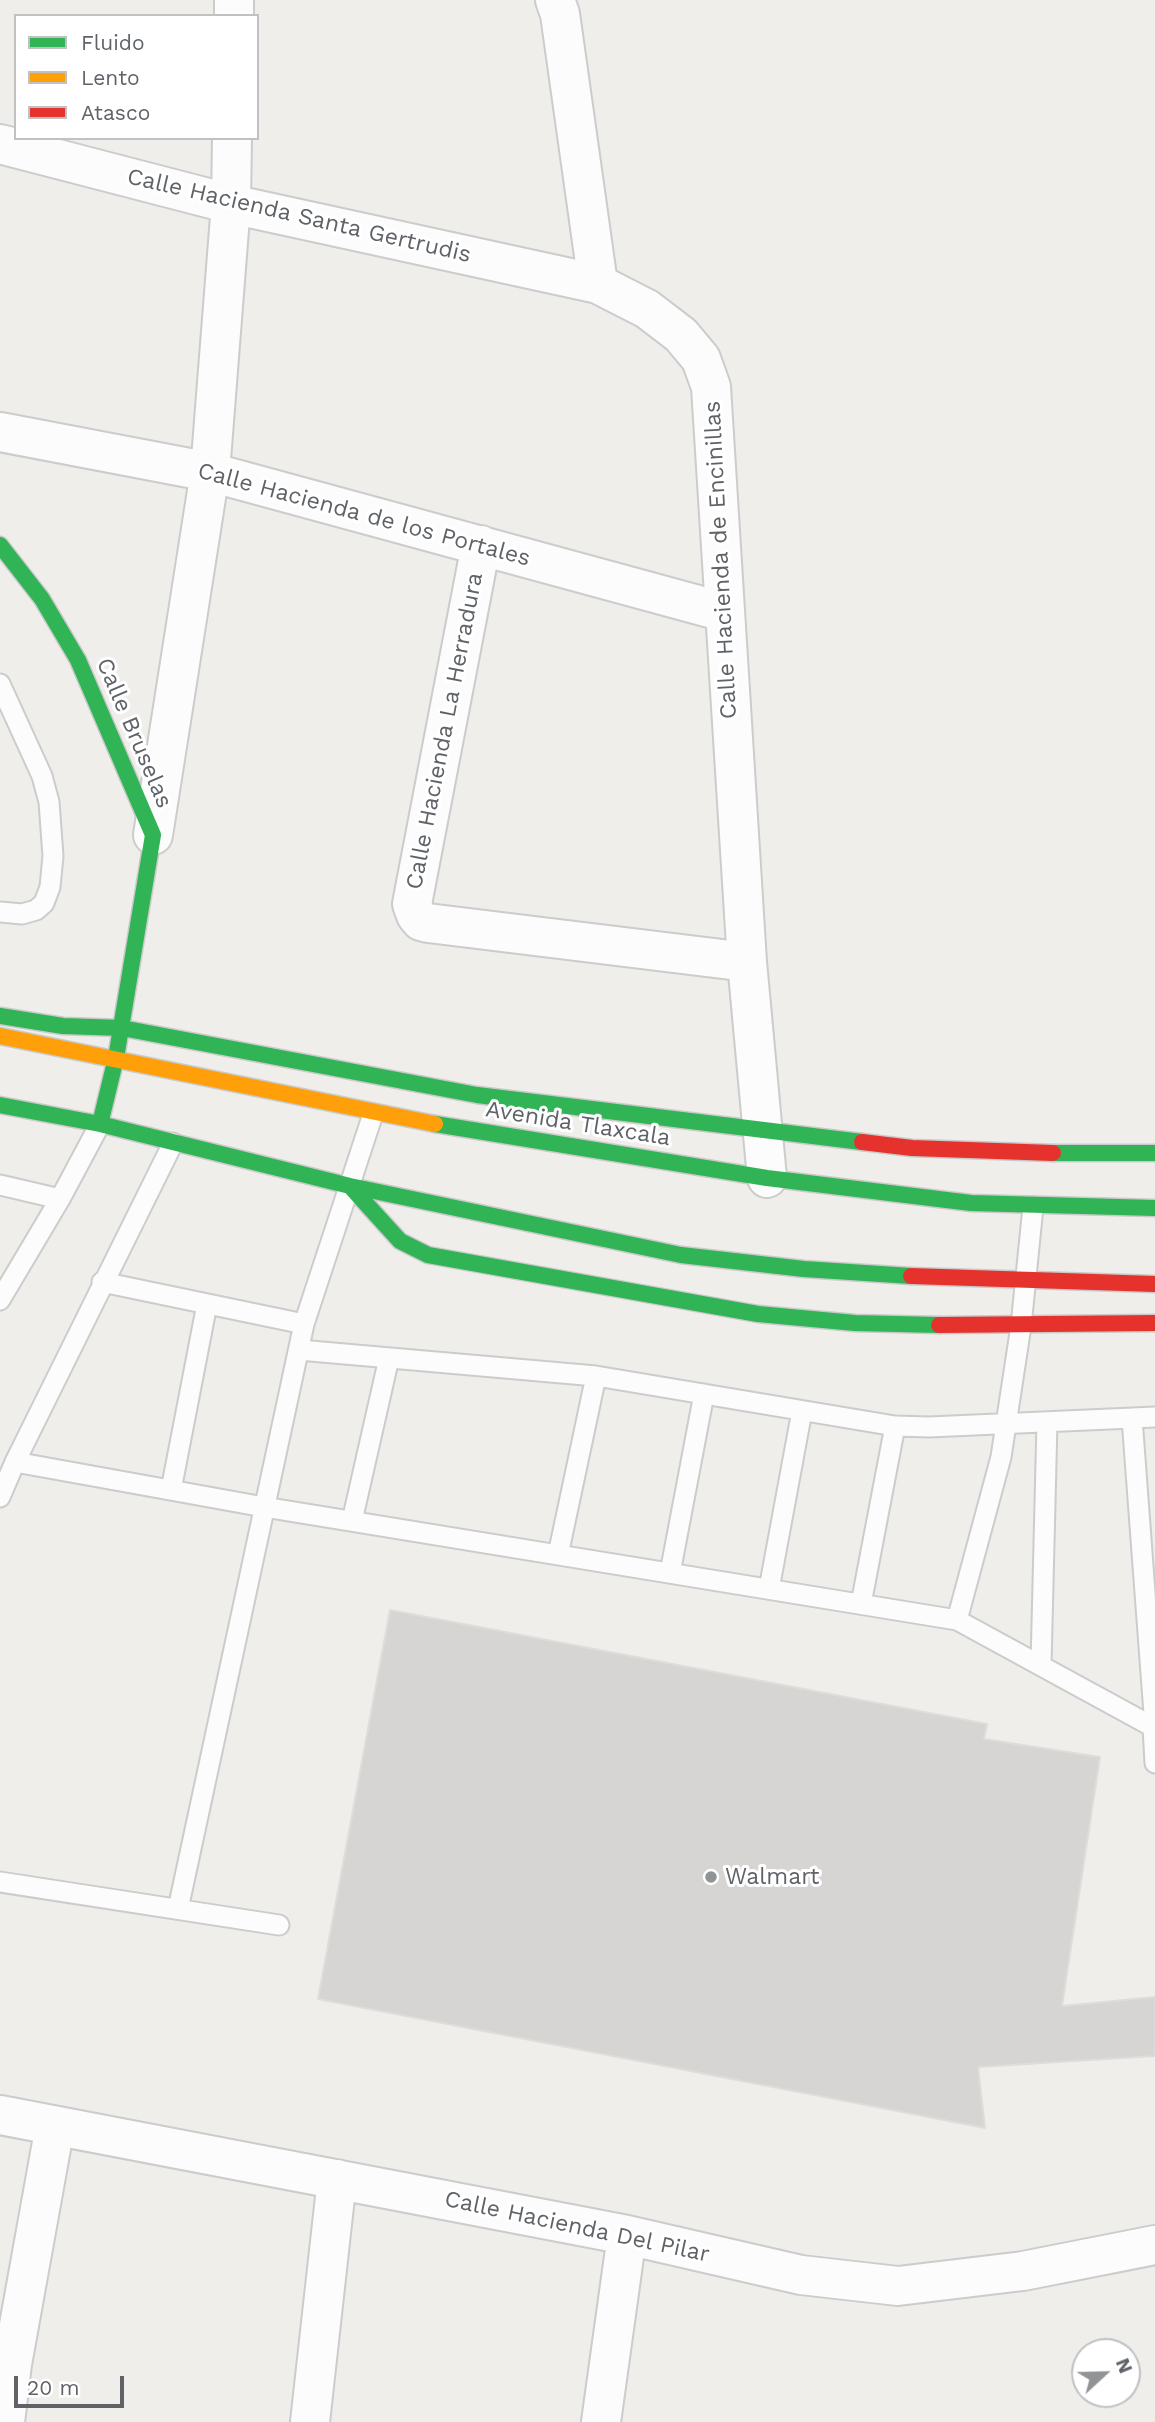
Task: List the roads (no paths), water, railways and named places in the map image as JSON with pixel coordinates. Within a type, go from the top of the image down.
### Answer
[{"type":"street","points":[[555,0],[560,14],[598,284]]},
{"type":"street","points":[[153,835],[210,472],[231,204],[232,140]]},
{"type":"street","name":"Calle Hacienda Santa Gertrudis","points":[[0,144],[231,204],[598,284]]},
{"type":"street","name":"Calle Hacienda de Encinillas","points":[[598,284],[647,309],[681,335],[701,359],[711,387],[747,962],[767,1178]]},
{"type":"street","name":"Calle Hacienda de los Portales","points":[[0,432],[210,472],[724,612]]},
{"type":"street","name":"Calle Hacienda La Herradura","points":[[481,545],[412,904],[416,915],[421,921],[428,923],[747,962]]},
{"type":"street","name":"Calle Bruselas","points":[[3,555],[42,599],[78,660],[153,835],[117,1058],[100,1124]]},
{"type":"street","name":"Avenida Tlaxcala","points":[[0,1016],[63,1026],[122,1028],[477,1095],[763,1131],[912,1147],[1098,1154],[1155,1153]]},
{"type":"street","name":"Avenida Tlaxcala","points":[[0,1036],[117,1058],[373,1114],[767,1178],[873,1193],[1033,1207],[1155,1208]]},
{"type":"street","points":[[0,1105],[100,1124],[351,1186],[681,1255],[804,1269],[1025,1282],[1155,1284]]},
{"type":"street","points":[[351,1186],[400,1241],[412,1250],[451,1261],[758,1314],[855,1322],[1021,1326],[1155,1323]]},
{"type":"street","name":"Calle Hacienda Del Pilar","points":[[0,2115],[627,2235],[801,2275],[898,2286],[1023,2271],[1155,2245]]},
{"type":"street","points":[[5,2422],[6,2363],[55,2126]]},
{"type":"street","points":[[310,2422],[337,2179]]},
{"type":"street","points":[[601,2422],[627,2235]]},
{"type":"lane","points":[[0,684],[42,776],[49,802],[53,856],[50,887],[44,903],[36,910],[22,914],[0,912]]},
{"type":"lane","points":[[178,1909],[304,1324],[373,1114]]},
{"type":"lane","points":[[0,1300],[60,1199],[100,1124]]},
{"type":"lane","points":[[0,1497],[102,1282],[173,1143]]},
{"type":"lane","points":[[0,1185],[60,1199]]},
{"type":"lane","points":[[957,1620],[1001,1457],[1021,1326],[1033,1207]]},
{"type":"lane","points":[[102,1282],[304,1324]]},
{"type":"lane","points":[[171,1490],[207,1304]]},
{"type":"lane","points":[[299,1350],[596,1376],[895,1426],[929,1427],[1155,1417]]},
{"type":"lane","points":[[352,1521],[389,1358]]},
{"type":"lane","points":[[558,1555],[596,1376]]},
{"type":"lane","points":[[670,1573],[704,1394]]},
{"type":"lane","points":[[769,1589],[802,1411]]},
{"type":"lane","points":[[1132,1418],[1155,1763]]},
{"type":"lane","points":[[1041,1665],[1047,1422]]},
{"type":"lane","points":[[861,1604],[895,1426]]},
{"type":"lane","points":[[15,1462],[264,1507],[957,1620],[1154,1727]]},
{"type":"lane","points":[[0,1882],[279,1925]]},
{"type":"place","name":"Walmart","points":[[711,1877]]}]
